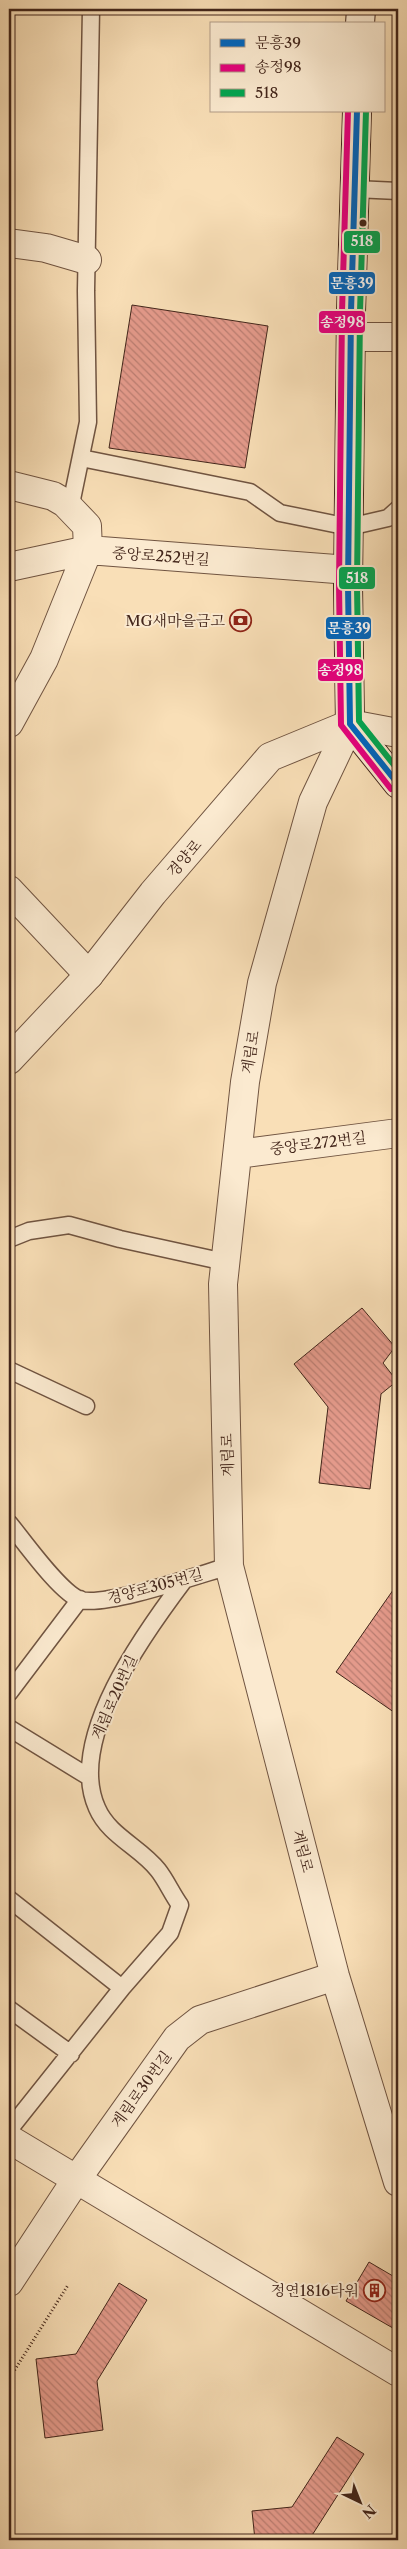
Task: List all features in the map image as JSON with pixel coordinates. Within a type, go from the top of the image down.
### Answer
[{"type":"street","points":[[360,22],[361,9]]},
{"type":"street","points":[[358,112],[351,337],[349,527],[350,724],[398,784]]},
{"type":"street","points":[[9,243],[46,248],[87,260]]},
{"type":"street","points":[[351,337],[398,336]]},
{"type":"street","points":[[9,485],[52,496],[70,508],[87,526],[88,550],[44,659],[9,723]]},
{"type":"street","name":"중앙로252번길","points":[[9,567],[88,550],[349,570]]},
{"type":"street","points":[[350,724],[398,733]]},
{"type":"street","name":"경양로","points":[[9,1060],[89,975],[153,893],[270,758],[350,724]]},
{"type":"street","name":"계림로","points":[[350,724],[312,802],[262,983],[245,1082],[223,1284],[229,1566],[335,1976],[398,2182]]},
{"type":"street","points":[[9,890],[89,975]]},
{"type":"street","name":"중앙로272번길","points":[[238,1154],[398,1133]]},
{"type":"street","name":"계림로30번길","points":[[9,2282],[76,2180],[178,2038],[186,2030],[200,2020],[335,1976]]},
{"type":"street","points":[[9,2139],[398,2372]]},
{"type":"lane","points":[[70,508],[88,422],[87,260],[91,9]]},
{"type":"lane","points":[[355,189],[398,191]]},
{"type":"lane","points":[[81,458],[250,492],[280,514],[349,527],[388,518],[398,508]]},
{"type":"lane","points":[[9,1239],[29,1231],[70,1225],[120,1239],[225,1262]]},
{"type":"lane","points":[[9,1370],[86,1406]]},
{"type":"lane","points":[[9,1522],[61,1586],[80,1600],[9,1694]]},
{"type":"lane","name":"경양로305번길","points":[[80,1600],[98,1601],[229,1566]]},
{"type":"lane","name":"계림로20번길","points":[[9,2130],[122,1988],[170,1933],[180,1905],[158,1869],[110,1827],[97,1808],[89,1777],[93,1738],[114,1690],[152,1623],[185,1579]]},
{"type":"lane","points":[[9,1728],[89,1777]]},
{"type":"lane","points":[[9,1900],[122,1988]]},
{"type":"lane","points":[[9,2009],[71,2054]]},
{"type":"path","points":[[9,2379],[68,2285]]},
{"type":"building","points":[[132,305],[268,326],[245,468],[109,448]]},
{"type":"building","points":[[362,1308],[395,1347],[383,1363],[397,1381],[381,1394],[370,1489],[319,1483],[328,1407],[294,1364]]},
{"type":"building","points":[[398,1583],[398,1715],[336,1672]]},
{"type":"building","name":"정연1816타워","points":[[369,2262],[398,2279],[398,2331],[346,2301]]},
{"type":"building","points":[[119,2283],[147,2300],[97,2381],[103,2430],[45,2438],[36,2359],[76,2354]]},
{"type":"building","points":[[337,2437],[364,2454],[309,2540],[255,2540],[252,2511],[292,2507]]},
{"type":"transit line","name":"송정98","points":[[348,112],[342,312],[339,585],[341,725],[391,789]]},
{"type":"transit line","name":"문흥39","points":[[357,112],[351,312],[348,585],[350,724],[398,784]]},
{"type":"transit line","name":"518","points":[[366,112],[360,312],[357,585],[359,721],[398,770]]},
{"type":"place","name":"MG새마을금고","points":[[241,620]]},
{"type":"place","name":"정연1816타워","points":[[375,2290]]}]
